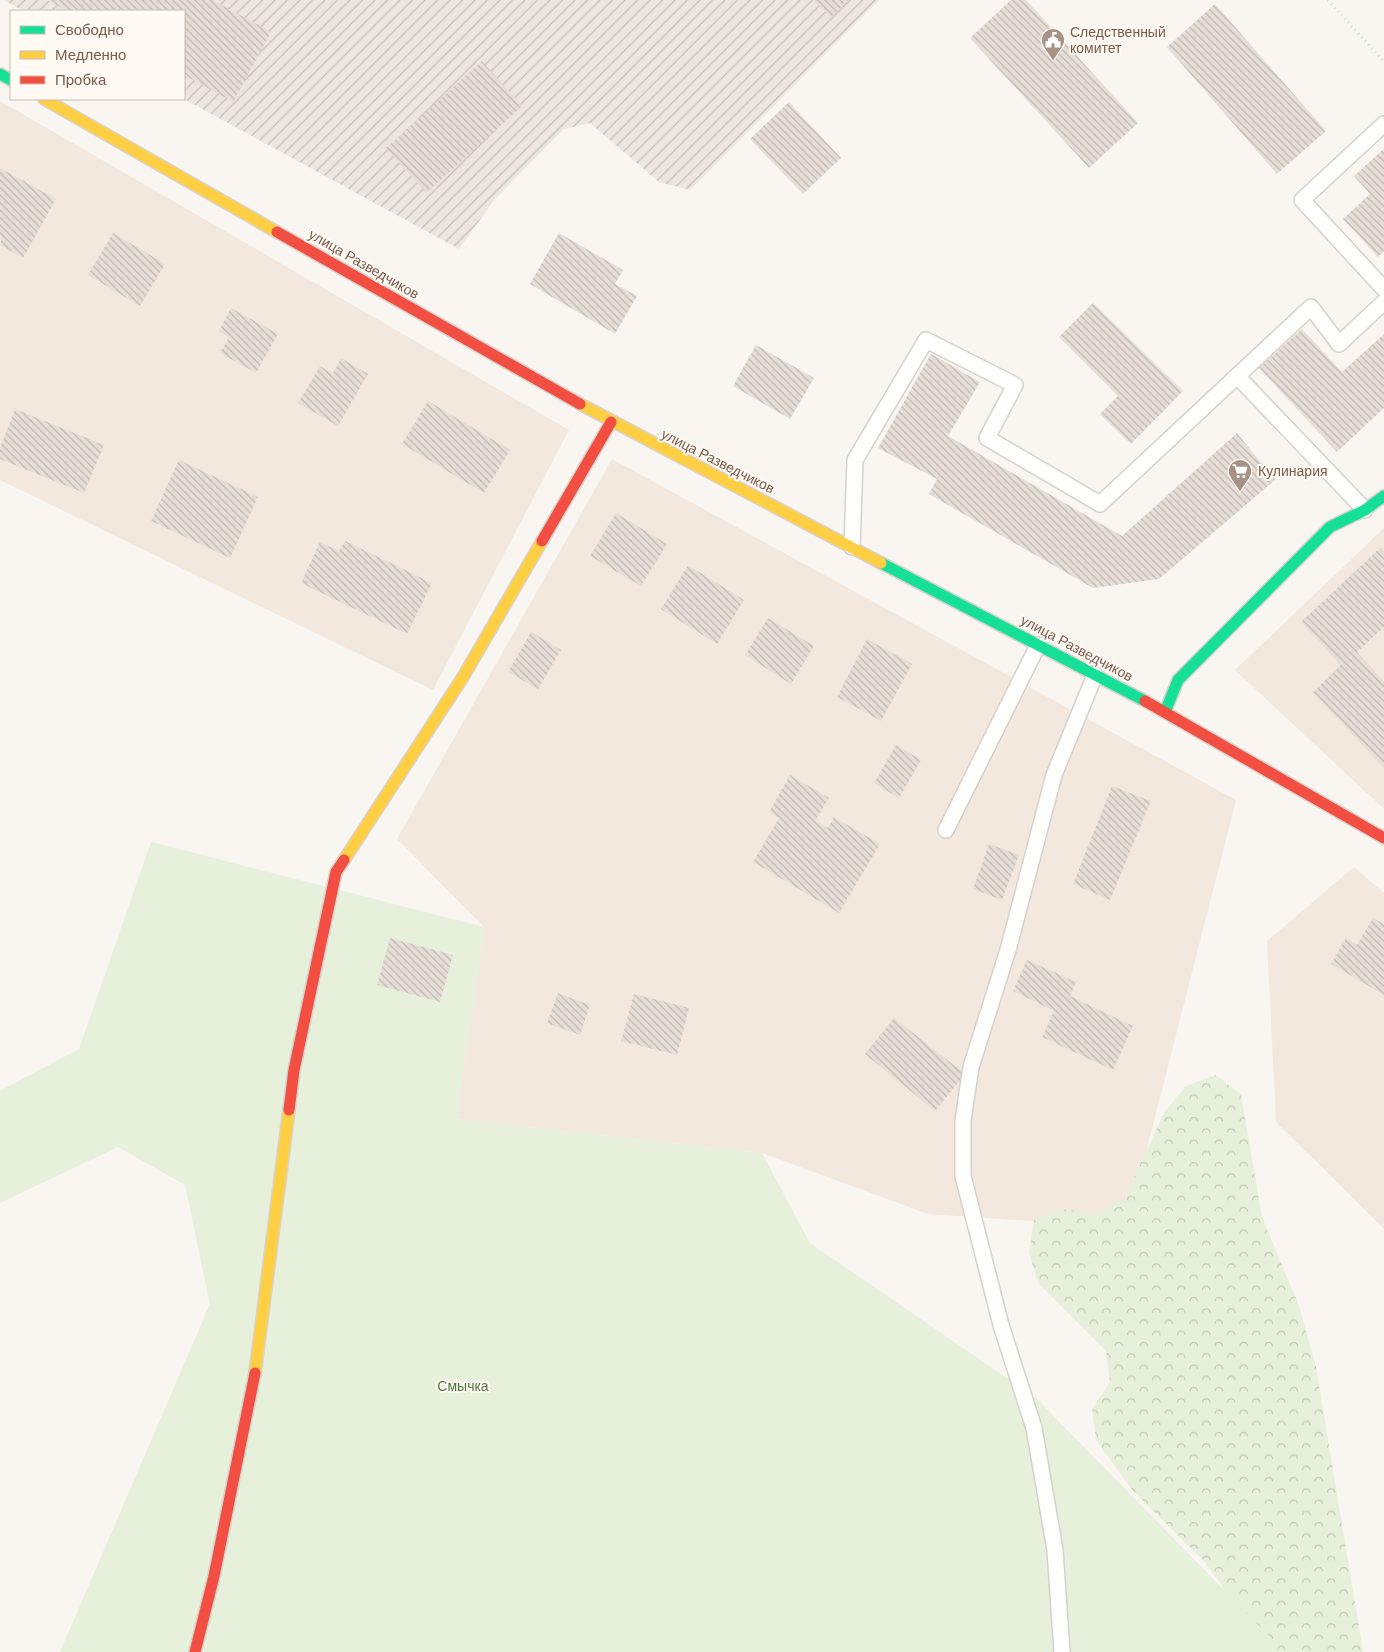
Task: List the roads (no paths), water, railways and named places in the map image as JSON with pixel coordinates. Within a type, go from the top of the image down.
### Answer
[{"type":"street","name":"улица Разведчиков","points":[[46,100],[611,422],[1165,712],[1384,838]]},
{"type":"street","points":[[196,1652],[214,1576],[259,1354],[294,1070],[336,872],[463,677],[611,422]]},
{"type":"street","points":[[1165,712],[1178,680],[1330,527],[1365,510],[1384,496]]},
{"type":"lane","points":[[1384,124],[1302,200],[1384,289]]},
{"type":"lane","points":[[852,547],[855,460],[926,340],[1015,385],[987,438],[1100,504],[1312,307],[1339,344],[1384,302]]},
{"type":"lane","points":[[1237,376],[1365,510]]},
{"type":"lane","points":[[946,830],[1038,645]]},
{"type":"lane","points":[[1062,1652],[1055,1550],[1034,1428],[1001,1325],[963,1176],[963,1120],[971,1067],[1008,950],[1054,775],[1095,675]]},
{"type":"place","name":"Следственный комитет","points":[[1053,61]]},
{"type":"place","name":"Кулинария","points":[[1240,492]]},
{"type":"park label","name":"Смычка","points":[[463,1386]]}]
